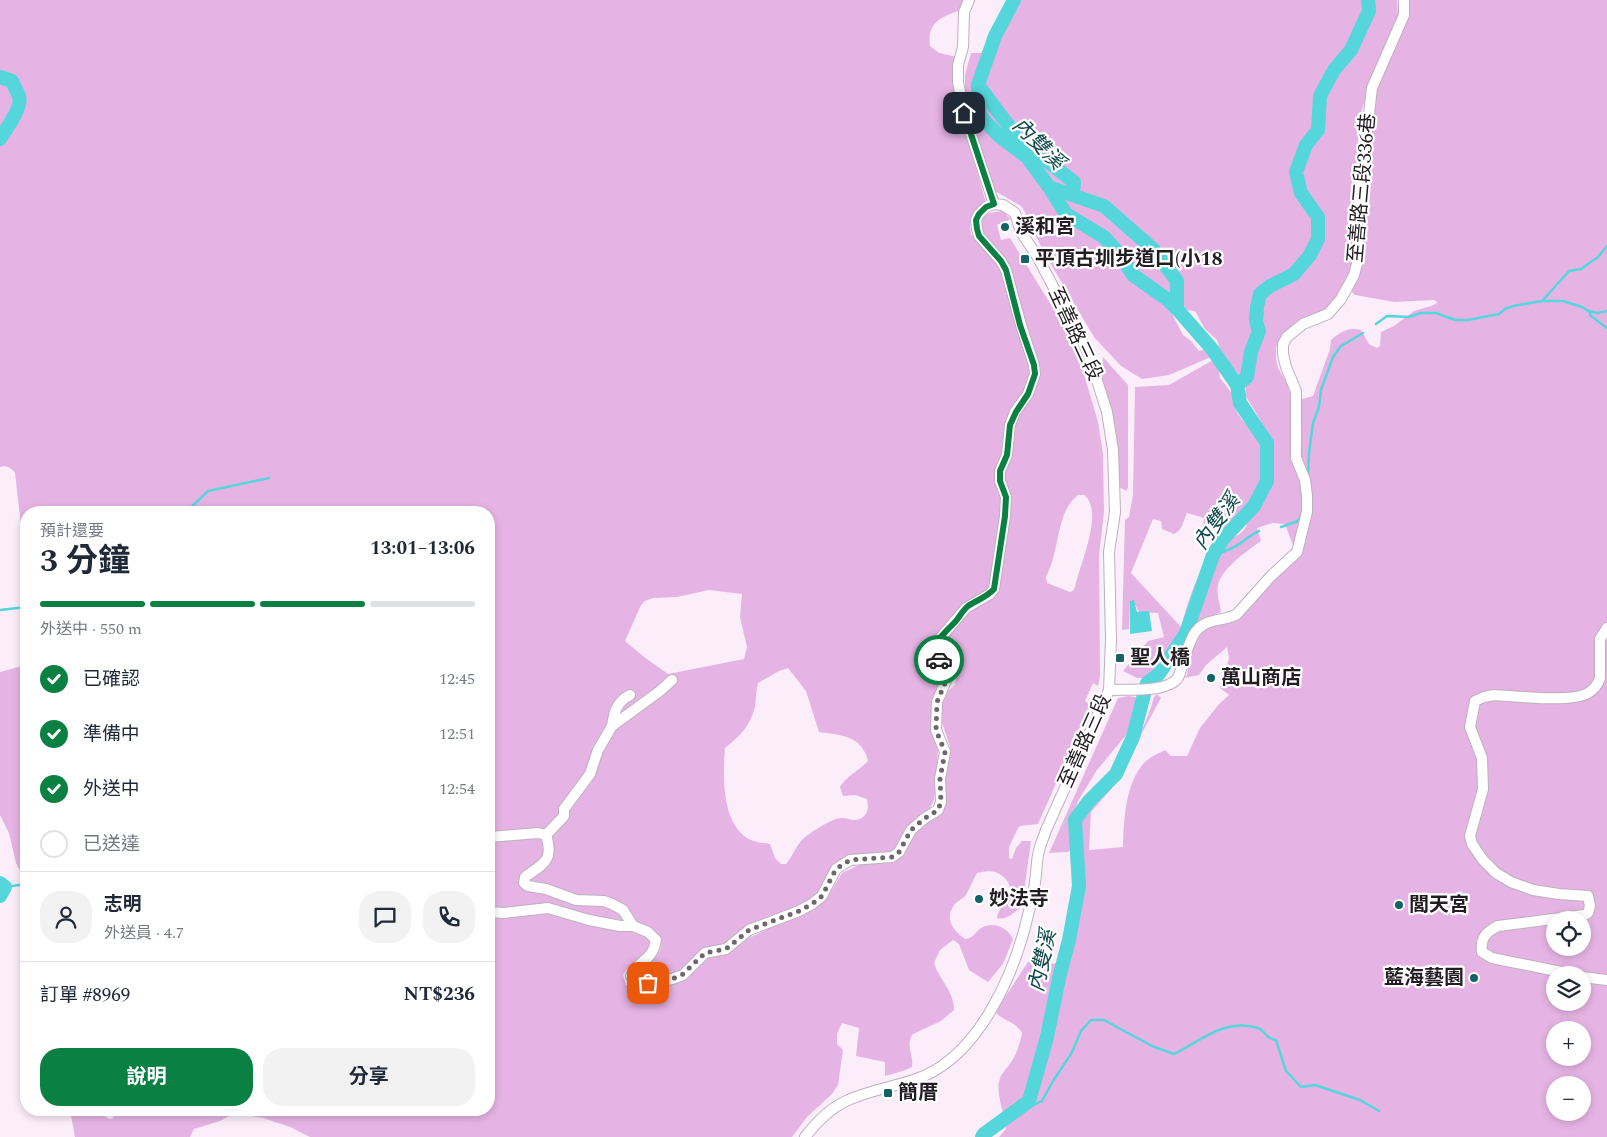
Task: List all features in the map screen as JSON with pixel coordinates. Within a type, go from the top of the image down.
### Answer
[{"type":"street","points":[[495,912],[548,908],[597,922],[633,926],[648,932],[656,940],[652,955],[634,969],[631,976],[635,982],[648,983],[677,977],[683,974],[705,953],[726,949],[749,930],[799,911],[812,904],[822,896],[836,869],[850,860],[892,857],[899,852],[911,830],[938,810],[941,802],[940,779],[945,752],[936,730],[937,702],[948,676],[936,656],[937,642],[966,608],[990,594],[994,589],[1006,497],[1000,481],[1000,471],[1007,455],[1010,425],[1028,394],[1035,374],[1006,270],[1001,261],[979,236],[977,229],[976,220],[979,214],[986,207],[994,204],[964,113],[958,82],[958,65],[963,47],[964,12],[970,0]]},
{"type":"street","name":"至善路三段336巷","points":[[1109,690],[1138,688],[1152,690],[1176,680],[1197,629],[1208,622],[1232,617],[1237,614],[1271,576],[1297,552],[1307,512],[1307,496],[1305,480],[1296,458],[1296,391],[1286,367],[1283,344],[1287,336],[1303,324],[1328,314],[1341,299],[1354,275],[1358,260],[1357,218],[1372,88],[1404,15],[1404,0]]},
{"type":"street","name":"至善路三段","points":[[805,1137],[811,1129],[844,1102],[883,1088],[906,1084],[927,1075],[951,1060],[989,1015],[1014,962],[1028,918],[1035,883],[1038,852],[1046,830],[1109,690],[1111,639],[1109,552],[1114,520],[1115,483],[1113,450],[1107,412],[1086,349],[1036,256],[1020,232],[1014,213],[1003,205],[994,204]]},
{"type":"street","points":[[1546,969],[1492,958],[1482,952],[1481,943],[1484,936],[1498,926],[1584,916],[1588,913],[1590,906],[1588,896],[1533,890],[1511,882],[1496,873],[1477,852],[1470,836],[1483,789],[1482,764],[1478,745],[1470,727],[1475,701],[1484,697],[1494,695],[1557,698],[1577,697],[1589,693],[1600,678],[1600,639],[1607,628]]},
{"type":"street","points":[[612,726],[672,680]]},
{"type":"street","points":[[546,835],[564,816],[564,809],[590,774],[598,750],[612,726],[615,708],[624,697],[630,695]]},
{"type":"street","points":[[495,837],[538,833],[546,835]]},
{"type":"street","points":[[546,835],[550,848],[549,855],[540,866],[525,877],[524,883],[528,886],[576,900],[604,901],[612,904],[623,910],[633,926]]},
{"type":"street","points":[[1591,978],[1607,980]]},
{"type":"shaded area","points":[[0,0],[966,0],[961,10],[947,15],[933,26],[930,46],[939,53],[957,57],[960,112],[986,203],[972,215],[970,223],[971,234],[1004,271],[1031,365],[1025,391],[1019,402],[1010,412],[1002,508],[991,585],[986,592],[971,599],[959,609],[943,629],[931,640],[929,648],[929,655],[939,671],[936,694],[931,705],[931,726],[933,737],[938,747],[934,800],[930,808],[896,848],[886,854],[851,857],[829,875],[817,895],[807,902],[744,929],[738,936],[703,959],[677,973],[651,978],[638,976],[637,972],[651,962],[658,953],[661,943],[660,938],[626,918],[619,922],[587,916],[495,908],[495,506],[20,506],[20,517],[15,473],[12,469],[4,466],[0,467]],"holes":[[[709,590],[742,594],[740,617],[747,647],[744,659],[668,674],[625,641],[641,605],[645,601],[653,598],[677,597]],[[788,668],[806,691],[819,732],[849,738],[861,746],[865,752],[868,761],[840,787],[843,796],[855,795],[867,799],[868,806],[865,815],[860,819],[837,819],[813,831],[801,841],[786,864],[781,864],[775,858],[770,844],[747,838],[732,821],[724,784],[725,748],[740,735],[750,720],[755,707],[758,683]]]},
{"type":"shaded area","points":[[1011,0],[1397,0],[1398,15],[1369,85],[1360,117],[1352,215],[1352,264],[1348,276],[1339,296],[1319,314],[1298,321],[1280,337],[1276,348],[1278,368],[1286,381],[1290,393],[1302,489],[1302,513],[1294,548],[1285,524],[1272,523],[1257,528],[1261,541],[1236,560],[1220,579],[1217,591],[1221,612],[1189,626],[1152,675],[1146,678],[1137,678],[1123,671],[1148,641],[1164,637],[1158,613],[1139,612],[1133,601],[1130,601],[1129,629],[1122,630],[1125,520],[1129,517],[1133,495],[1135,387],[1169,385],[1215,359],[1218,363],[1220,378],[1234,396],[1235,407],[1242,419],[1253,431],[1261,421],[1245,395],[1246,384],[1222,354],[1217,340],[1205,329],[1195,311],[1185,310],[1182,295],[1184,293],[1183,282],[1181,280],[1177,281],[1170,297],[1169,306],[1172,314],[1183,335],[1199,351],[1208,348],[1211,357],[1169,375],[1142,379],[1121,366],[1094,337],[1043,251],[1024,210],[1021,206],[995,191],[976,136],[965,91],[965,75],[971,53],[981,53],[1003,22]],"holes":[[[1187,513],[1204,518],[1203,527],[1206,530],[1221,530],[1238,523],[1247,525],[1237,536],[1216,548],[1204,565],[1194,586],[1181,627],[1131,573],[1153,519],[1161,521],[1162,529],[1174,534],[1181,528]]]},
{"type":"shaded area","points":[[1407,0],[1607,0],[1607,1137],[999,1137],[1006,1129],[998,1087],[999,1082],[1001,1075],[1016,1053],[1022,1033],[1017,1027],[997,1014],[997,1009],[1028,962],[1049,964],[1066,962],[1082,895],[1082,824],[1085,804],[1091,791],[1122,761],[1132,747],[1145,723],[1154,697],[1157,694],[1161,698],[1112,788],[1091,812],[1089,850],[1123,847],[1127,802],[1133,780],[1138,771],[1147,760],[1165,750],[1171,756],[1187,756],[1200,728],[1219,704],[1229,695],[1220,688],[1229,658],[1227,647],[1206,665],[1199,675],[1184,678],[1187,675],[1191,652],[1197,639],[1205,630],[1220,623],[1236,621],[1298,553],[1310,511],[1301,458],[1299,400],[1313,396],[1330,349],[1331,340],[1345,331],[1357,329],[1361,330],[1369,344],[1377,348],[1380,346],[1381,332],[1394,326],[1414,311],[1437,303],[1434,300],[1394,302],[1355,295],[1351,291],[1375,89]]},
{"type":"shaded area","points":[[1002,211],[1011,219],[997,225],[1001,240],[1010,238],[1067,331],[1079,357],[1098,422],[1103,454],[1104,512],[1099,555],[1100,676],[1098,686],[1093,683],[1085,701],[1091,705],[1038,824],[1020,826],[1009,847],[1009,858],[1012,859],[1016,848],[1022,841],[1031,841],[1022,907],[1007,917],[997,918],[1008,896],[1010,886],[1001,875],[996,872],[987,871],[977,873],[966,895],[951,910],[950,920],[952,925],[965,939],[972,937],[981,928],[990,925],[999,926],[1007,931],[1013,939],[1003,964],[988,982],[969,970],[959,944],[953,940],[940,950],[934,963],[952,997],[954,1010],[941,1021],[913,1034],[910,1042],[912,1067],[903,1071],[885,1076],[885,1062],[856,1056],[859,1028],[842,1023],[837,1034],[837,1044],[843,1050],[838,1085],[832,1094],[807,1117],[792,1137],[310,1137],[290,1127],[252,1116],[495,1116],[495,915],[551,912],[622,931],[638,932],[651,939],[650,945],[645,955],[623,975],[626,985],[643,986],[684,979],[693,973],[707,958],[730,953],[749,938],[821,903],[828,897],[842,873],[861,864],[883,861],[921,826],[934,817],[940,816],[945,805],[945,777],[950,747],[941,719],[941,707],[948,691],[955,685],[956,675],[943,657],[942,643],[969,612],[992,598],[1000,589],[1003,478],[1015,422],[1037,383],[1008,265],[980,232],[983,218],[989,213]],"holes":[[[1078,495],[1084,495],[1090,503],[1092,513],[1089,539],[1075,587],[1070,592],[1047,583],[1046,577],[1067,508]]]},
{"type":"shaded area","points":[[1103,357],[1128,385],[1128,488],[1126,491],[1119,487],[1116,441],[1102,378]]},
{"type":"shaded area","points":[[20,667],[20,871],[16,863],[9,833],[0,815],[0,672]]},
{"type":"shaded area","points":[[1129,696],[1140,698],[1140,704],[1127,734],[1097,770],[1078,801],[1071,819],[1070,850],[1068,852],[1049,853],[1118,698]]},
{"type":"shaded area","points":[[71,1116],[105,1116],[110,1119],[114,1116],[229,1116],[194,1129],[190,1137],[75,1137]]},
{"type":"water","points":[[1134,600],[1137,612],[1149,611],[1152,631],[1130,634],[1130,601]]},
{"type":"waterway","name":"內雙溪","points":[[982,1137],[1029,1101],[1047,1037],[1079,886],[1075,820],[1089,801],[1116,774],[1133,737],[1147,683],[1159,674],[1186,633],[1213,555],[1223,539],[1254,506],[1267,481],[1267,443],[1240,403],[1237,385],[1212,349],[1177,309],[1177,281],[1153,249],[1104,206],[1049,187],[1027,157],[999,136],[980,116],[978,85],[995,36],[1014,0]]},
{"type":"waterway","points":[[1237,385],[1247,377],[1251,352],[1259,331],[1256,321],[1260,294],[1270,286],[1294,274],[1310,255],[1318,239],[1318,217],[1301,193],[1296,172],[1306,145],[1318,130],[1320,96],[1334,70],[1351,50],[1369,11],[1368,0]]},
{"type":"waterway","points":[[0,77],[12,81],[20,101],[13,118],[0,139]]},
{"type":"waterway","points":[[978,85],[1011,129],[1027,157],[1047,161],[1074,182],[1073,194]]},
{"type":"waterway","points":[[1049,187],[1066,214],[1104,237],[1121,256],[1133,275],[1168,300],[1177,309]]},
{"type":"waterway","points":[[1543,300],[1569,271],[1581,269],[1598,257],[1607,246]]},
{"type":"waterway","points":[[1376,324],[1387,316],[1409,317],[1421,313],[1436,313],[1455,320],[1468,320],[1499,314],[1513,306],[1542,301],[1563,301],[1598,313],[1607,311]]},
{"type":"waterway","points":[[1589,311],[1591,316],[1607,328]]},
{"type":"waterway","points":[[1308,475],[1313,423],[1319,407],[1321,390],[1333,357],[1341,346],[1363,333]]},
{"type":"waterway","points":[[192,506],[208,491],[269,478]]},
{"type":"waterway","points":[[1281,527],[1298,521],[1302,514]]},
{"type":"waterway","points":[[1213,555],[1236,547],[1259,531]]},
{"type":"waterway","points":[[0,610],[20,608]]},
{"type":"waterway","points":[[0,883],[5,887],[0,896]]},
{"type":"waterway","points":[[5,887],[20,885]]},
{"type":"waterway","points":[[1005,1119],[1042,1101],[1071,1054],[1081,1031],[1091,1020],[1104,1020],[1152,1046],[1174,1054],[1224,1028],[1235,1026],[1258,1028],[1269,1038],[1276,1040],[1286,1071],[1301,1087],[1315,1085],[1360,1100],[1379,1111]]},
{"type":"way so far","points":[[648,983],[672,979],[683,974],[705,953],[726,949],[749,930],[799,911],[812,904],[822,896],[836,869],[850,860],[892,857],[899,852],[911,830],[938,810],[941,802],[940,779],[945,752],[936,730],[937,702],[948,676],[939,660]]},
{"type":"place","name":"溪和宮","points":[[1005,227]]},
{"type":"place","name":"平頂古圳步道口(小18","points":[[1025,259]]},
{"type":"place","name":"聖人橋","points":[[1120,658]]},
{"type":"place","name":"萬山商店","points":[[1211,678]]},
{"type":"place","name":"妙法寺","points":[[979,899]]},
{"type":"place","name":"閭天宮","points":[[1399,905]]},
{"type":"place","name":"藍海藝園","points":[[1474,978]]},
{"type":"place","name":"簡厝","points":[[888,1093]]},
{"type":"route","points":[[939,660],[936,656],[937,642],[942,635],[966,608],[990,594],[996,584],[1006,497],[1000,481],[1000,471],[1007,455],[1010,425],[1032,387],[1035,374],[1030,350],[1020,325],[1006,270],[978,233],[977,217],[981,210],[994,204],[985,182],[964,113]]}]
